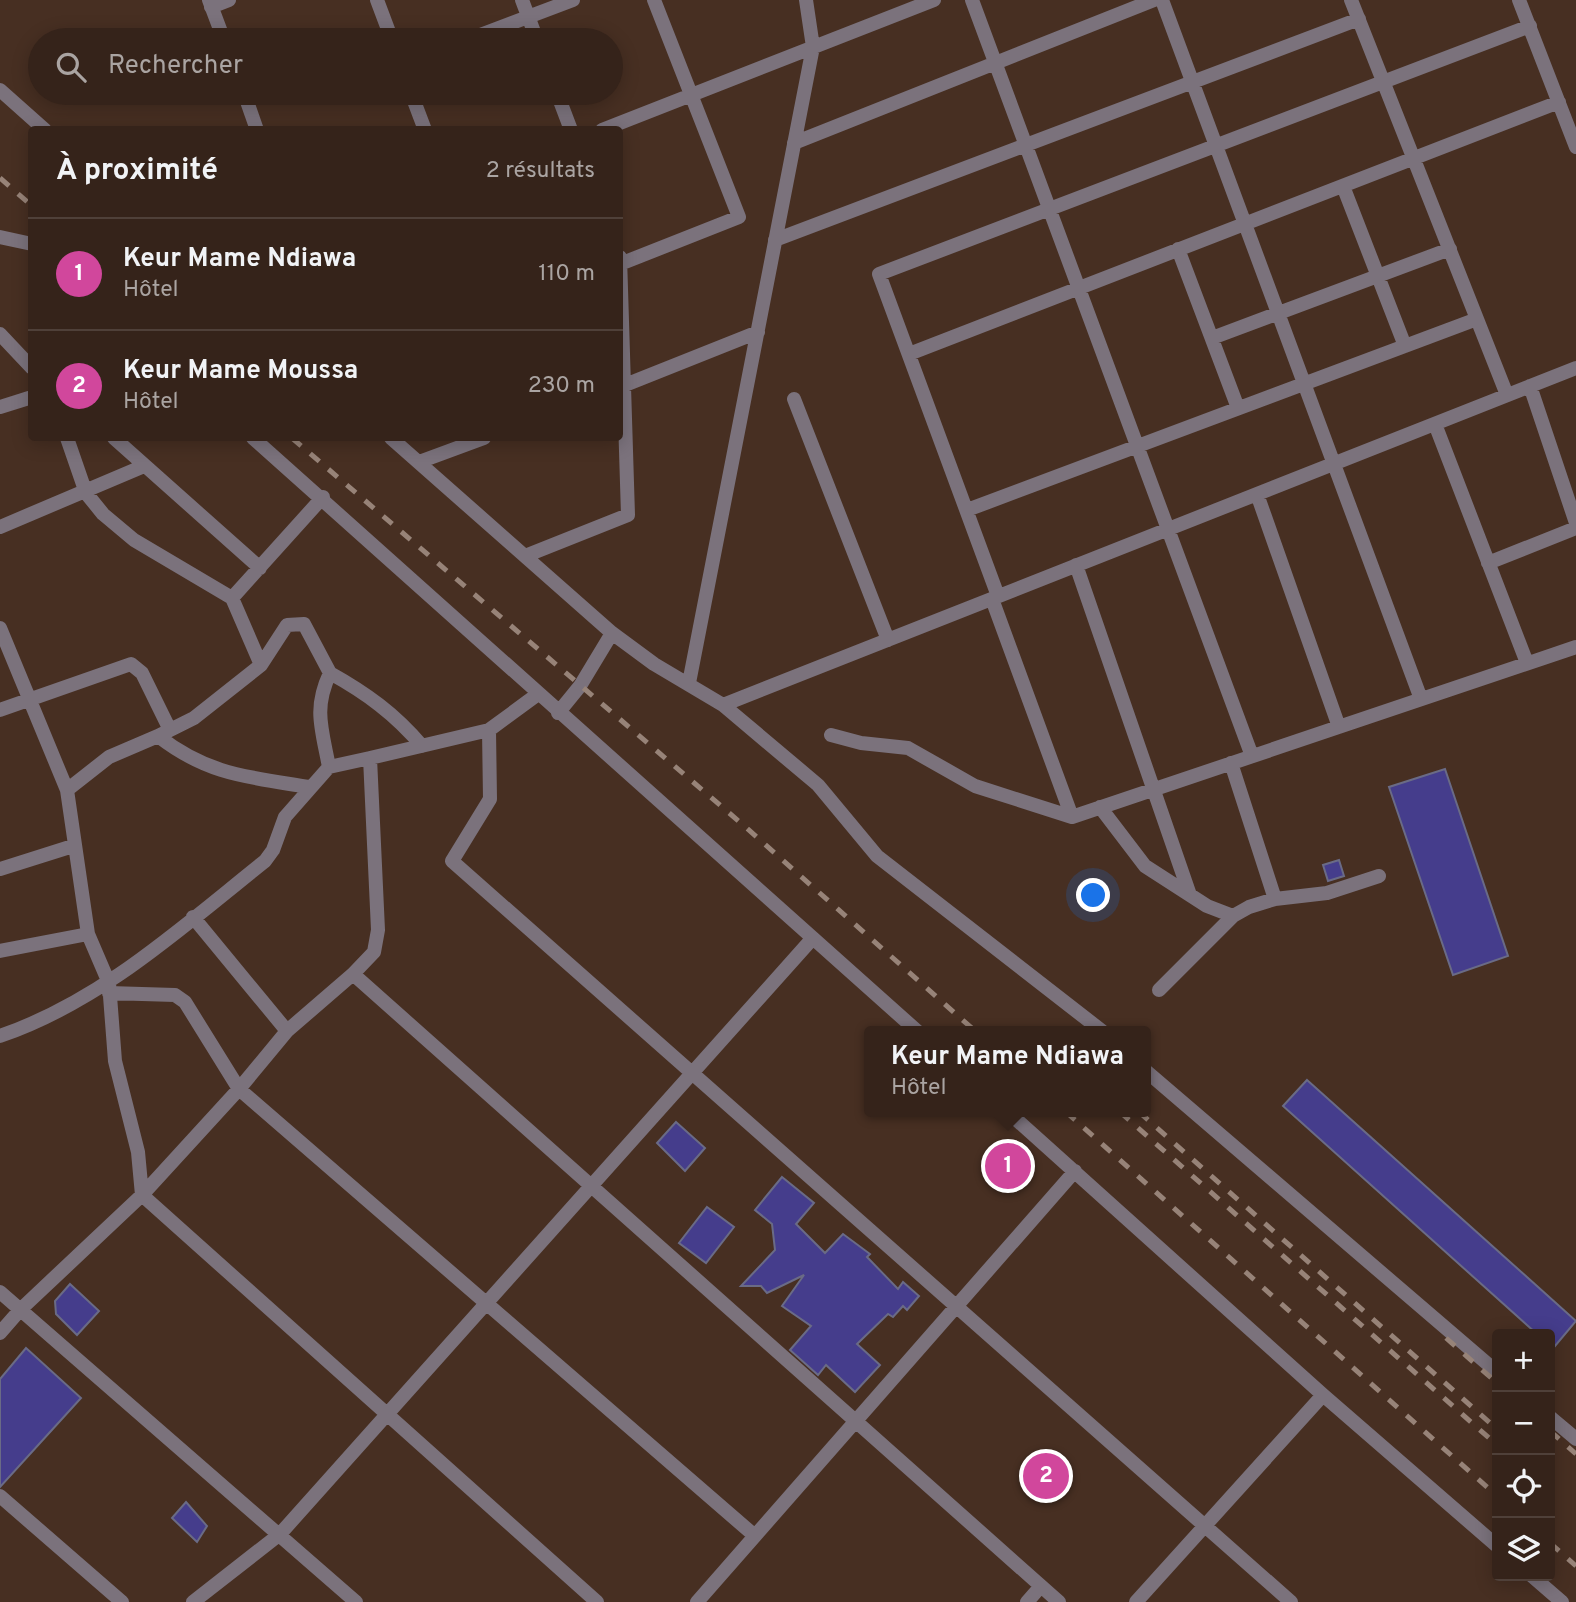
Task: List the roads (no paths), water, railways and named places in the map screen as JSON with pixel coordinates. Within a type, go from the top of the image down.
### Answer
[{"type":"street","points":[[219,28],[210,4],[229,0]]},
{"type":"street","points":[[377,0],[388,28]]},
{"type":"street","points":[[522,0],[532,28]]},
{"type":"street","points":[[499,28],[573,0]]},
{"type":"street","points":[[623,260],[739,217],[654,0]]},
{"type":"street","points":[[689,683],[813,47],[806,0]]},
{"type":"street","points":[[612,126],[934,0]]},
{"type":"street","points":[[972,0],[1252,756]]},
{"type":"street","points":[[794,143],[1154,0]]},
{"type":"street","points":[[1162,0],[1422,699]]},
{"type":"street","points":[[1351,0],[1507,396]]},
{"type":"street","points":[[1519,0],[1559,102],[1571,120],[1576,147]]},
{"type":"street","points":[[775,240],[1359,19]]},
{"type":"street","points":[[1072,817],[967,510],[879,274],[1530,26]]},
{"type":"street","points":[[0,90],[40,126]]},
{"type":"street","points":[[909,354],[1559,102]]},
{"type":"street","points":[[248,105],[256,126]]},
{"type":"street","points":[[416,105],[423,126]]},
{"type":"street","points":[[562,105],[569,126]]},
{"type":"street","points":[[1343,186],[1405,346]]},
{"type":"street","points":[[0,237],[28,243]]},
{"type":"street","points":[[1178,249],[1238,408]]},
{"type":"street","points":[[1212,338],[1450,249]]},
{"type":"street","points":[[967,510],[1477,319]]},
{"type":"street","points":[[623,386],[758,332]]},
{"type":"street","points":[[0,334],[28,364]]},
{"type":"street","points":[[723,705],[1576,368]]},
{"type":"street","points":[[1488,563],[1576,526],[1530,386]]},
{"type":"street","points":[[0,407],[28,398]]},
{"type":"street","points":[[794,399],[888,640]]},
{"type":"street","points":[[525,556],[628,515],[623,408]]},
{"type":"street","points":[[1435,424],[1527,663]]},
{"type":"street","points":[[68,441],[86,492],[103,514],[134,540],[232,598],[261,665]]},
{"type":"street","points":[[117,441],[260,568]]},
{"type":"street","points":[[256,441],[911,1026]]},
{"type":"street","points":[[394,441],[612,633],[654,664],[723,705],[818,785],[877,856],[1096,1026]]},
{"type":"street","points":[[419,462],[476,441]]},
{"type":"street","points":[[0,527],[145,466]]},
{"type":"street","points":[[1257,494],[1339,727]]},
{"type":"street","points":[[232,598],[323,498]]},
{"type":"street","points":[[1076,565],[1190,895]]},
{"type":"street","points":[[67,790],[109,757],[194,718],[261,665],[287,625],[294,622],[304,624],[330,673],[401,721],[422,746]]},
{"type":"street","points":[[0,628],[67,790],[73,846],[88,934],[109,988],[115,1061],[138,1152],[142,1195],[597,1602]]},
{"type":"street","points":[[558,713],[580,686],[612,633]]},
{"type":"street","points":[[831,735],[861,743],[908,748],[975,786],[1072,817],[1576,647]]},
{"type":"street","points":[[0,710],[131,664],[142,673],[164,733],[184,757],[212,769],[309,787]]},
{"type":"street","points":[[329,767],[319,715],[320,695],[330,673]]},
{"type":"street","points":[[0,1036],[43,1021],[109,988],[265,860],[274,850],[285,817],[329,767],[489,730],[538,694]]},
{"type":"street","points":[[489,730],[491,799],[452,861],[1291,1602]]},
{"type":"street","points":[[0,1333],[20,1310],[142,1195],[239,1089],[287,1031],[353,974],[374,952],[378,942],[370,758]]},
{"type":"street","points":[[1231,763],[1275,899]]},
{"type":"street","points":[[1100,807],[1145,866],[1207,906],[1233,916]]},
{"type":"street","points":[[0,869],[73,846]]},
{"type":"street","points":[[1159,990],[1233,916],[1275,899],[1327,893],[1380,877]]},
{"type":"street","points":[[193,917],[287,1031]]},
{"type":"street","points":[[0,951],[88,934]]},
{"type":"street","points":[[193,1602],[280,1534],[812,939]]},
{"type":"street","points":[[353,974],[1059,1602]]},
{"type":"street","points":[[109,988],[175,995],[185,1002],[239,1089],[755,1536]]},
{"type":"street","points":[[1151,1075],[1492,1368]]},
{"type":"street","points":[[1014,1117],[1323,1395],[1492,1542]]},
{"type":"street","points":[[697,1602],[1076,1171]]},
{"type":"street","points":[[0,1292],[356,1602]]},
{"type":"street","points":[[1136,1602],[1323,1395]]},
{"type":"street","points":[[1555,1421],[1576,1439]]},
{"type":"street","points":[[0,1496],[122,1602]]},
{"type":"street","points":[[1538,1581],[1562,1602]]},
{"type":"street","points":[[1027,1602],[1041,1586]]},
{"type":"railway","points":[[0,178],[28,202]]},
{"type":"railway","points":[[295,441],[742,824],[969,1026]]},
{"type":"railway","points":[[1072,1117],[1492,1492]]},
{"type":"railway","points":[[1126,1117],[1492,1441]]},
{"type":"railway","points":[[1145,1117],[1492,1425]]},
{"type":"railway","points":[[1446,1338],[1492,1379]]},
{"type":"railway","points":[[1555,1435],[1576,1454]]},
{"type":"railway","points":[[1555,1547],[1576,1566]]},
{"type":"place","name":"Keur Mame Ndiawa","points":[[1008,1166]]},
{"type":"place","name":"Keur Mame Moussa","points":[[1046,1476]]}]
